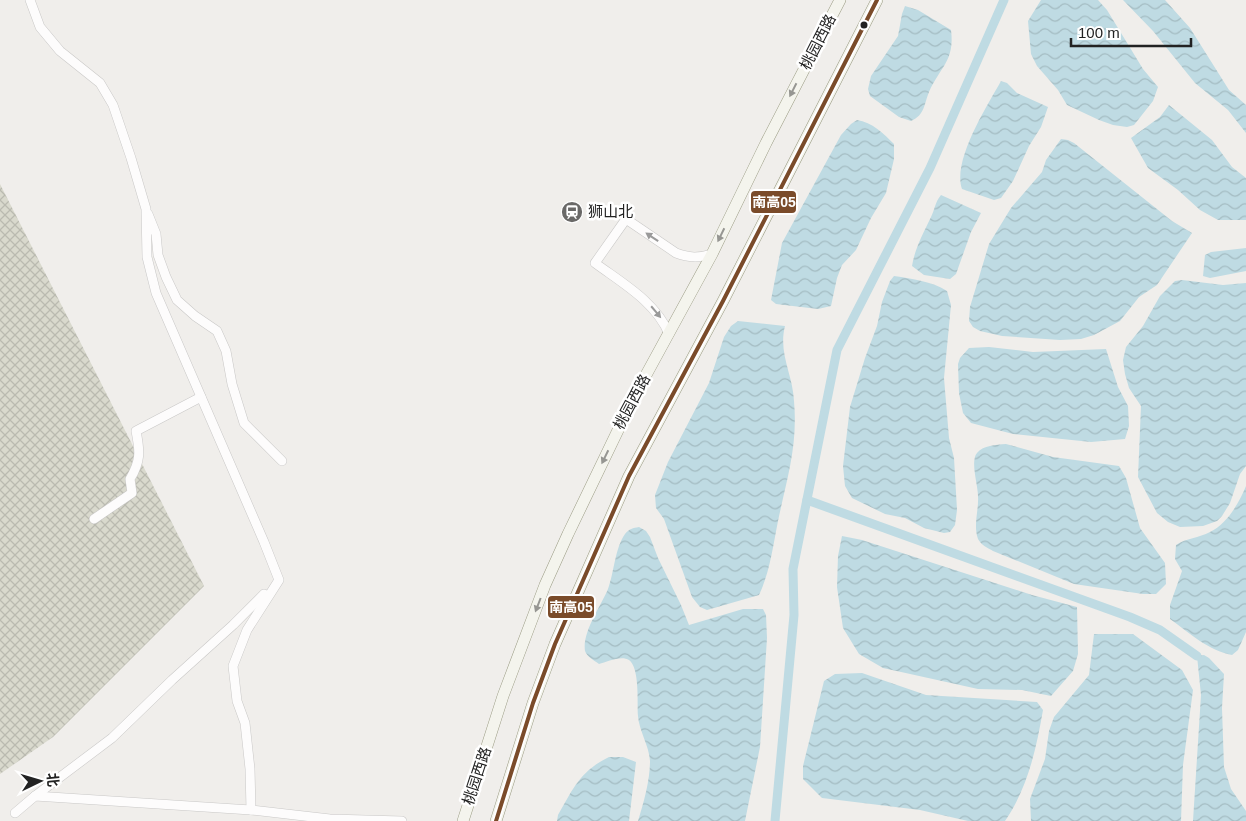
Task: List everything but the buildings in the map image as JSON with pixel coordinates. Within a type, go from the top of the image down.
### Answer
[{"type":"main road","name":"桃园西路","points":[[463,821],[503,696],[568,534],[634,397],[712,254],[766,143],[840,0]]},
{"type":"main road","name":"桃园西路","points":[[496,821],[533,703],[555,644],[629,476],[723,301],[877,0]]},
{"type":"street","points":[[30,0],[40,28],[60,51],[100,83],[112,105],[131,158],[146,209],[156,234],[158,255],[177,300],[195,316],[217,331],[226,351],[232,384],[244,423],[282,461]]},
{"type":"street","points":[[146,209],[147,257],[156,293],[279,580]]},
{"type":"street","points":[[669,334],[662,319],[649,304],[595,262],[626,219],[676,253],[696,257],[712,254]]},
{"type":"street","points":[[94,519],[132,493],[130,479],[137,468],[140,451],[136,431],[201,397]]},
{"type":"street","points":[[15,813],[112,738],[279,580]]},
{"type":"street","points":[[250,810],[250,769],[245,722],[237,701],[233,666],[247,630],[279,580]]},
{"type":"street","points":[[35,796],[250,810],[330,819],[402,821]]},
{"type":"shaded area","points":[[0,184],[204,586],[53,737],[0,774]]},
{"type":"water","points":[[1041,0],[1098,0],[1107,10],[1143,69],[1158,87],[1153,101],[1134,125],[1127,127],[1113,125],[1067,105],[1058,90],[1037,66],[1031,54],[1028,21]]},
{"type":"water","points":[[1123,0],[1165,0],[1190,28],[1229,90],[1246,105],[1246,133],[1228,110],[1195,83],[1153,31]]},
{"type":"water","points":[[905,6],[918,10],[951,30],[952,41],[949,57],[933,83],[923,109],[916,119],[911,121],[899,117],[870,96],[868,89],[871,76],[898,36]]},
{"type":"water","points":[[1001,81],[1007,83],[1017,93],[1048,107],[1041,127],[1029,146],[1013,181],[1001,198],[994,200],[962,189],[960,177],[966,149]]},
{"type":"water","points":[[1169,105],[1212,140],[1232,167],[1246,178],[1246,220],[1218,220],[1200,210],[1178,190],[1148,168],[1131,138],[1160,117]]},
{"type":"water","points":[[857,120],[873,126],[894,144],[894,159],[886,193],[871,218],[856,250],[842,265],[831,306],[818,309],[776,304],[771,300],[782,243],[841,135]]},
{"type":"water","points":[[1061,139],[1074,143],[1172,221],[1192,233],[1157,285],[1139,297],[1120,321],[1094,335],[1081,339],[1060,340],[1002,336],[980,331],[973,327],[969,321],[970,307],[989,244],[1011,208],[1042,172],[1046,160]]},
{"type":"water","points":[[941,195],[981,213],[971,232],[956,274],[950,279],[924,275],[912,266],[915,253],[937,200]]},
{"type":"water","points":[[1246,248],[1246,271],[1210,278],[1203,276],[1205,255],[1211,252]]},
{"type":"water","points":[[894,276],[922,281],[947,291],[951,305],[944,378],[949,438],[954,458],[957,510],[955,525],[950,532],[944,533],[924,528],[905,518],[885,514],[852,498],[845,486],[843,466],[850,407],[877,326],[882,302],[890,281]]},
{"type":"water","points":[[1182,280],[1223,285],[1246,283],[1246,466],[1240,474],[1230,503],[1217,521],[1203,526],[1180,527],[1168,522],[1157,513],[1138,477],[1141,406],[1129,388],[1123,360],[1126,347],[1143,326],[1160,296],[1175,281]]},
{"type":"water","points":[[738,321],[785,326],[783,345],[794,401],[793,447],[771,559],[759,595],[707,610],[700,607],[692,597],[664,519],[656,508],[655,495],[668,462],[709,383],[724,337],[731,326]]},
{"type":"water","points":[[989,347],[1033,352],[1106,349],[1118,387],[1128,406],[1129,426],[1125,439],[1091,442],[1013,434],[971,423],[963,413],[959,393],[958,364],[960,358],[969,348]]},
{"type":"water","points":[[1006,444],[1053,457],[1119,466],[1126,478],[1140,528],[1165,563],[1166,584],[1156,594],[1143,594],[1074,584],[993,551],[983,545],[978,539],[976,528],[978,491],[974,467],[975,457],[980,450],[986,447]]},
{"type":"water","points":[[1246,486],[1246,632],[1238,650],[1232,655],[1215,650],[1170,619],[1170,605],[1182,571],[1175,559],[1176,545],[1206,534],[1222,524],[1236,506]]},
{"type":"water","points":[[639,527],[646,531],[650,537],[689,625],[743,609],[763,609],[766,615],[767,638],[760,747],[745,821],[638,821],[649,776],[650,761],[638,716],[635,670],[633,664],[626,659],[599,664],[586,653],[585,644],[589,628],[608,589],[622,540],[628,531]]},
{"type":"water","points":[[842,536],[862,540],[1032,595],[1077,607],[1078,654],[1073,671],[1051,696],[1022,690],[978,689],[883,668],[859,654],[843,628],[837,587],[838,556]]},
{"type":"water","points":[[1094,634],[1133,634],[1182,670],[1193,690],[1183,765],[1181,821],[1031,821],[1030,799],[1045,759],[1049,731],[1054,717],[1089,675]]},
{"type":"water","points":[[1204,655],[1224,674],[1222,708],[1224,767],[1231,789],[1246,811],[1246,821],[1193,821],[1201,695],[1197,656]]},
{"type":"water","points":[[862,673],[926,695],[1037,702],[1043,710],[1034,754],[1020,795],[1005,821],[968,821],[920,810],[822,798],[803,779],[803,766],[824,681],[835,674]]},
{"type":"water","points":[[609,757],[623,757],[636,762],[629,821],[557,821],[558,815],[578,782],[591,768]]},
{"type":"waterway","points":[[775,821],[794,615],[793,569],[837,350],[930,168],[1004,0]]},
{"type":"waterway","points":[[807,500],[1130,617],[1160,630],[1197,656]]},
{"type":"transit line","name":"南高05","points":[[496,821],[533,703],[555,644],[629,476],[723,301],[877,0]]},
{"type":"place","name":"狮山北","points":[[572,212]]}]
